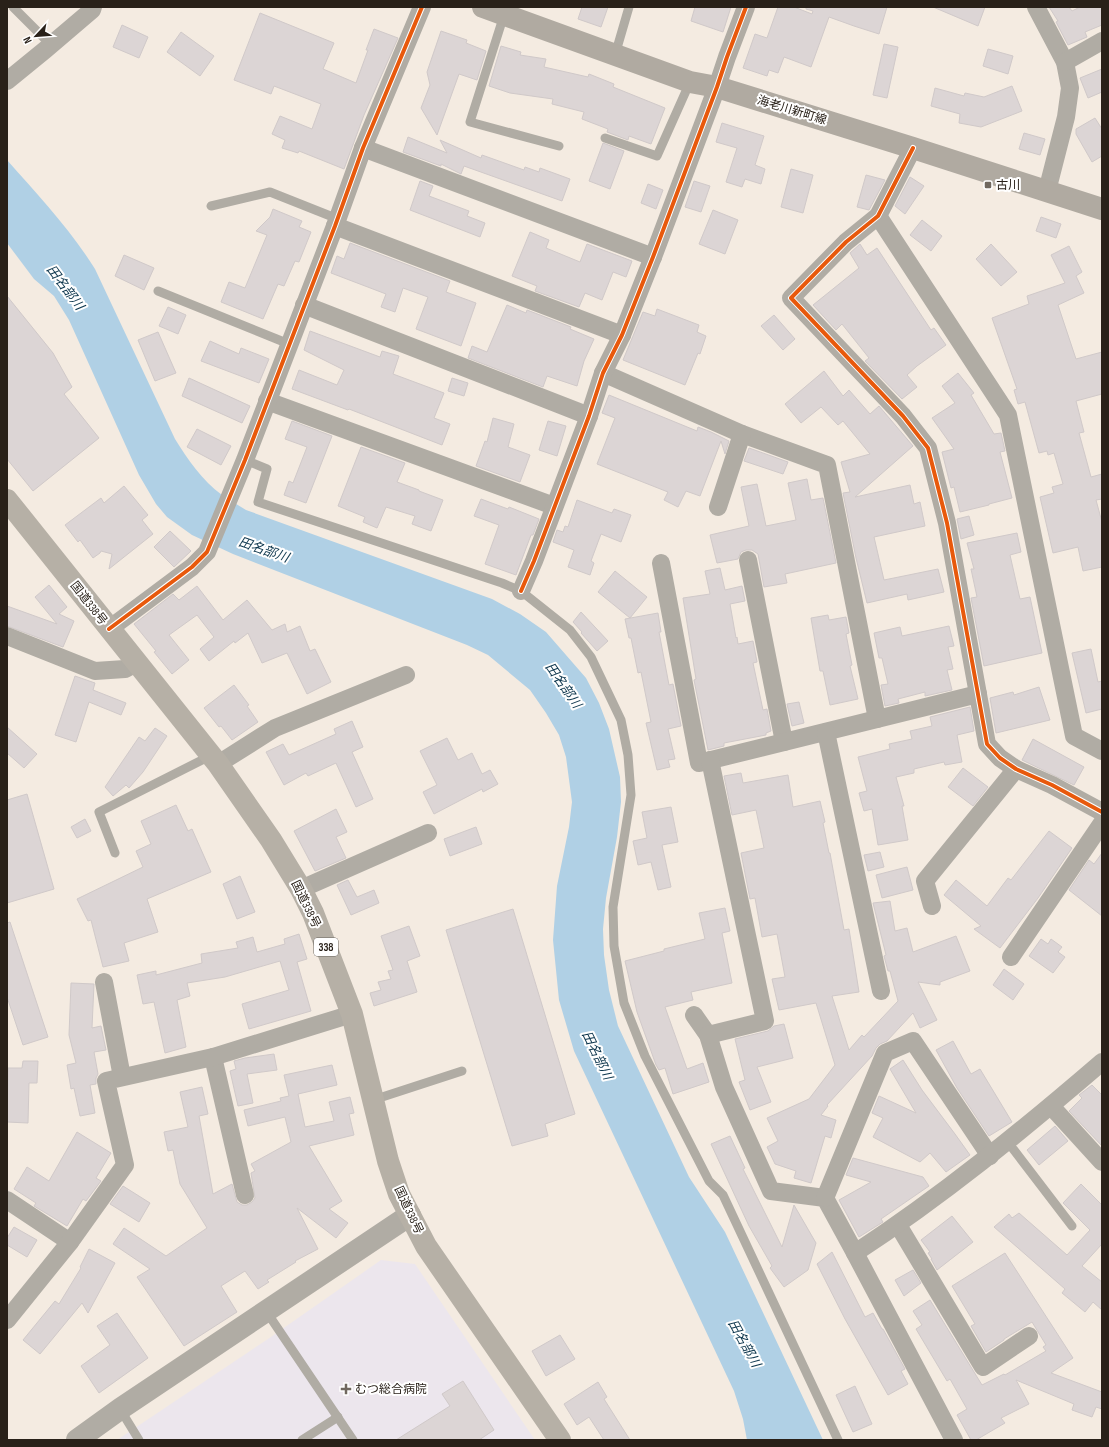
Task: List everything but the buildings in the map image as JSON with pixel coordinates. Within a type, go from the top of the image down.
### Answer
[{"type":"highway","name":"国道338号","points":[[7,500],[214,760],[272,840],[301,889],[313,913],[352,1014],[388,1161],[399,1194],[426,1246],[560,1440]]},
{"type":"main road","name":"海老川新町線","points":[[483,7],[690,82],[717,87],[1102,209]]},
{"type":"street","points":[[7,81],[92,10],[93,7]]},
{"type":"street","points":[[109,629],[192,567],[207,552],[304,306],[363,148],[422,7]]},
{"type":"street","points":[[520,591],[534,561],[589,416],[603,373],[622,335],[653,257],[746,7]]},
{"type":"street","points":[[1036,7],[1065,62],[1070,88],[1066,117],[1047,191]]},
{"type":"street","points":[[1065,62],[1102,41]]},
{"type":"street","points":[[363,148],[653,257]]},
{"type":"street","points":[[913,148],[878,216],[846,242],[791,298],[903,416],[928,448],[947,523],[987,744],[1000,758],[1016,769],[1052,785],[1102,812]]},
{"type":"street","points":[[878,216],[1008,415],[1074,736],[1102,751]]},
{"type":"street","points":[[336,222],[622,335]]},
{"type":"street","points":[[304,306],[589,416]]},
{"type":"street","points":[[603,373],[742,434],[827,465],[877,720]]},
{"type":"street","points":[[267,401],[554,506]]},
{"type":"street","points":[[718,507],[742,434]]},
{"type":"street","points":[[748,560],[784,742]]},
{"type":"street","points":[[661,563],[699,763],[978,694]]},
{"type":"street","points":[[7,636],[95,671],[125,668],[136,663]]},
{"type":"street","points":[[214,760],[275,728],[406,675]]},
{"type":"street","points":[[826,732],[881,991]]},
{"type":"street","points":[[708,1035],[765,1021],[710,760]]},
{"type":"street","points":[[932,906],[925,881],[1016,769]]},
{"type":"street","points":[[1011,957],[1102,823]]},
{"type":"street","points":[[301,889],[428,833]]},
{"type":"street","points":[[104,982],[122,1077]]},
{"type":"street","points":[[7,1320],[70,1242],[125,1165],[106,1081],[213,1057],[352,1014]]},
{"type":"street","points":[[694,1015],[708,1035],[724,1087],[771,1191],[825,1198]]},
{"type":"street","points":[[825,1198],[885,1053],[913,1040],[990,1156]]},
{"type":"street","points":[[213,1057],[245,1195]]},
{"type":"street","points":[[855,1253],[898,1225],[990,1156],[1102,1062]]},
{"type":"street","points":[[1051,1106],[1102,1162]]},
{"type":"street","points":[[825,1198],[954,1440]]},
{"type":"street","points":[[7,1200],[70,1242]]},
{"type":"street","points":[[77,1440],[120,1409],[410,1214]]},
{"type":"street","points":[[898,1225],[983,1367],[1029,1336]]},
{"type":"lane","points":[[13,7],[51,45]]},
{"type":"lane","points":[[615,55],[630,7]]},
{"type":"lane","points":[[504,15],[470,122],[559,146]]},
{"type":"lane","points":[[605,138],[657,156],[690,82]]},
{"type":"lane","points":[[211,206],[270,192],[336,222]]},
{"type":"lane","points":[[158,291],[289,344]]},
{"type":"lane","points":[[242,466],[268,469],[258,502],[502,582],[520,591],[570,630],[591,657],[621,720],[628,755],[631,795],[613,907],[614,946],[624,1003],[645,1056],[709,1181],[722,1194],[838,1440]]},
{"type":"lane","points":[[115,853],[99,812],[214,760]]},
{"type":"lane","points":[[373,1100],[462,1071]]},
{"type":"lane","points":[[1007,1141],[1072,1226]]},
{"type":"lane","points":[[266,1311],[353,1440]]},
{"type":"lane","points":[[120,1409],[139,1440]]},
{"type":"lane","points":[[302,1440],[338,1417]]},
{"type":"shaded area","name":"むつ総合病院","points":[[381,1260],[415,1264],[535,1440],[117,1440],[268,1339]]},
{"type":"water","name":"田名部川","points":[[7,160],[64,226],[95,269],[175,439],[196,469],[208,483],[225,497],[246,510],[492,599],[520,614],[546,632],[586,678],[599,703],[609,729],[620,777],[621,802],[617,837],[606,898],[603,929],[604,955],[609,990],[618,1026],[689,1177],[725,1232],[823,1440],[747,1440],[743,1419],[734,1391],[574,1051],[559,1000],[553,940],[557,886],[569,827],[572,802],[566,757],[559,735],[546,713],[530,690],[488,655],[467,645],[233,554],[192,535],[167,517],[156,504],[139,475],[69,320],[54,296],[34,279],[7,243]]},
{"type":"cycle path","points":[[109,629],[192,567],[207,552],[245,460],[335,226],[363,148],[422,7]]},
{"type":"cycle path","points":[[521,591],[534,561],[589,416],[603,373],[622,335],[653,257],[746,7]]},
{"type":"cycle path","points":[[913,148],[878,216],[846,242],[791,298],[903,416],[928,448],[947,523],[987,744],[1000,758],[1016,769],[1052,785],[1102,812]]},
{"type":"place","name":"古川","points":[[988,185]]},
{"type":"place","name":"むつ総合病院","points":[[346,1389]]}]
